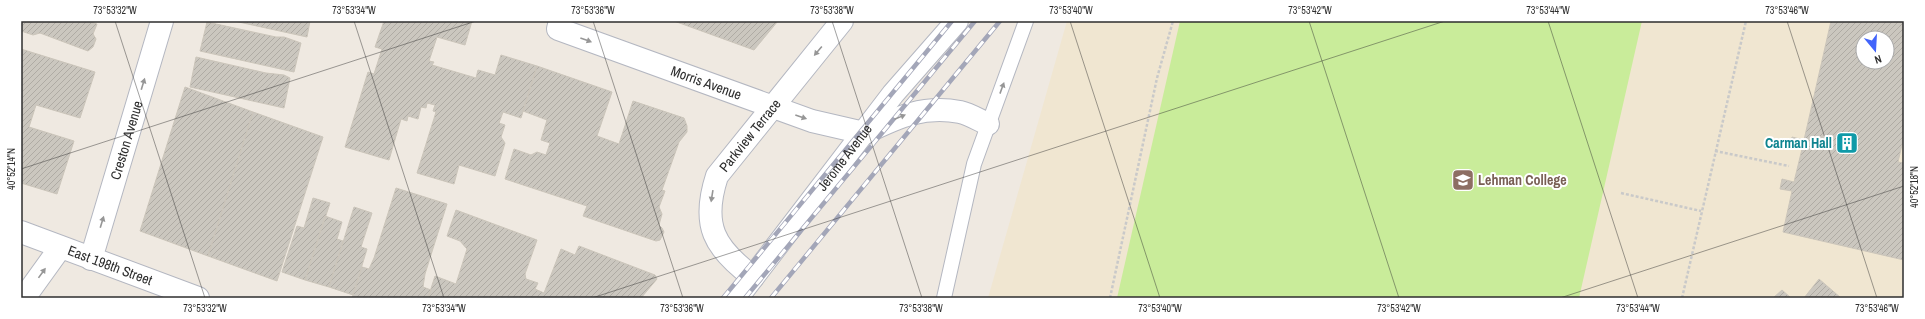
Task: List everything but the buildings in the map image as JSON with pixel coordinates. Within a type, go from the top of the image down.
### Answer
[{"type":"street","name":"Creston Avenue","points":[[91,259],[162,21]]},
{"type":"street","name":"Morris Avenue","points":[[560,21],[558,29],[812,121],[864,133]]},
{"type":"street","name":"Parkview Terrace","points":[[753,277],[732,262],[720,247],[713,230],[710,212],[711,195],[717,176],[842,21]]},
{"type":"street","name":"Jerome Avenue","points":[[737,298],[893,94],[957,21]]},
{"type":"street","points":[[864,133],[903,115],[930,109],[961,112],[988,124]]},
{"type":"street","name":"East 198th Street","points":[[21,232],[60,248],[198,298]]},
{"type":"street","points":[[24,298],[60,248]]},
{"type":"lane","points":[[944,298],[974,164],[1026,21]]},
{"type":"path","points":[[1110,298],[1157,78],[1173,21]]},
{"type":"path","points":[[1682,298],[1746,21]]},
{"type":"path","points":[[1715,150],[1789,166]]},
{"type":"path","points":[[1620,193],[1701,211]]},
{"type":"shaded area","name":"Lehman College","points":[[1067,21],[1904,21],[1904,298],[988,298]]},
{"type":"green space","points":[[1180,21],[1642,21],[1579,298],[1117,298]]},
{"type":"railway","points":[[723,298],[952,21]]},
{"type":"railway","points":[[745,298],[975,21]]},
{"type":"railway","points":[[771,298],[1000,21]]},
{"type":"place","name":"Carman Hall","points":[[1847,143]]},
{"type":"place","name":"Lehman College","points":[[1463,180]]}]
